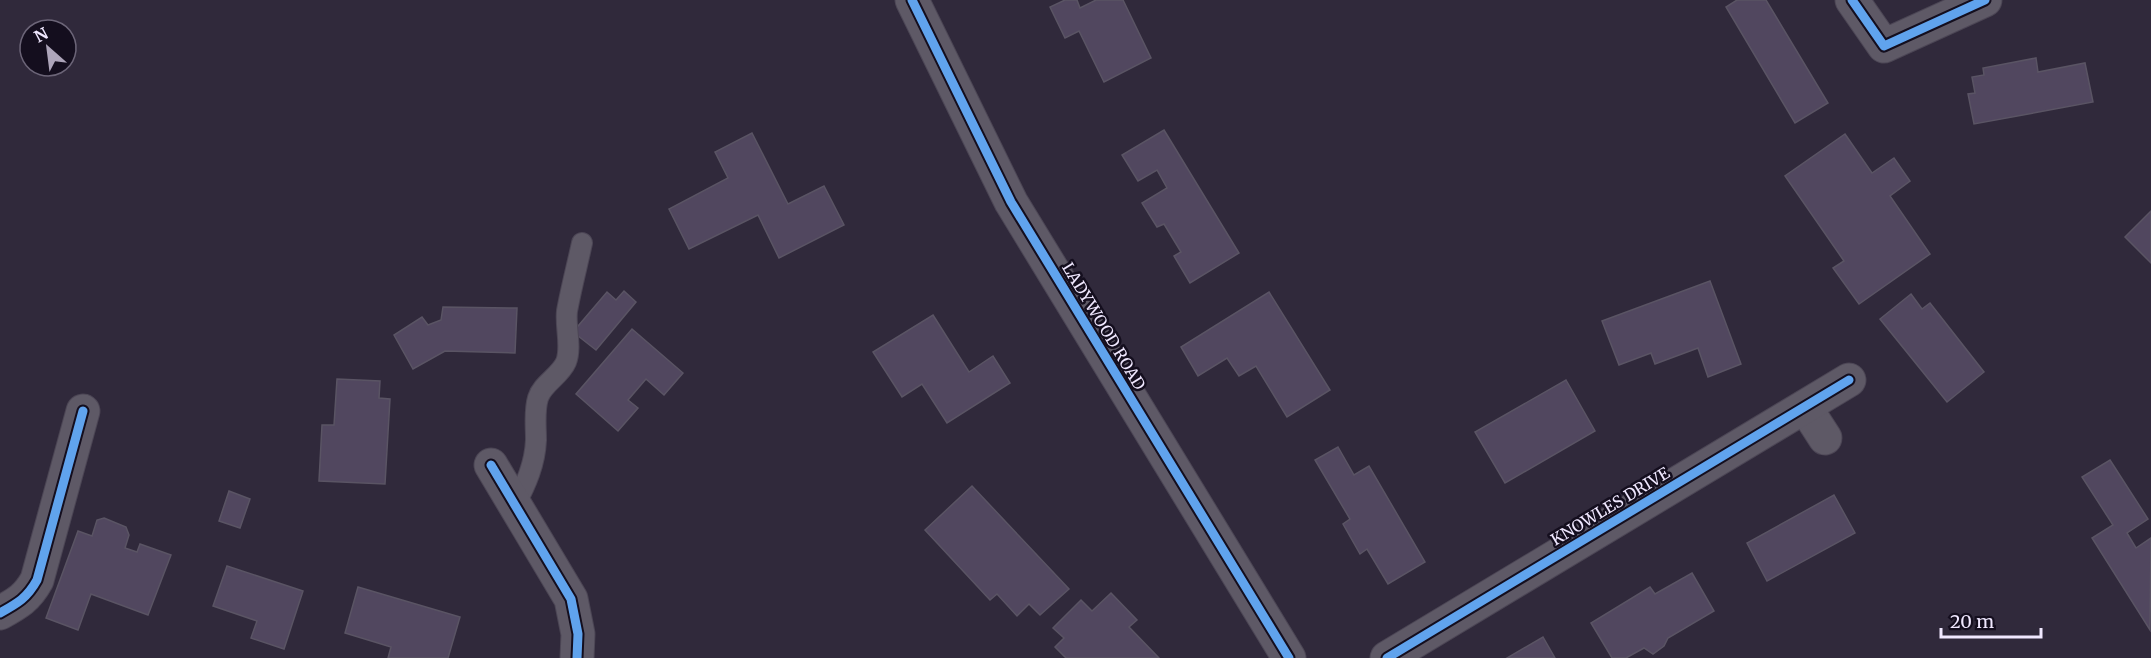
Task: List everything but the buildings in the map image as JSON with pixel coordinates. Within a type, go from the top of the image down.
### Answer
[{"type":"street","name":"LADYWOOD ROAD","points":[[912,0],[1011,202],[1289,658]]},
{"type":"street","points":[[1852,0],[1884,46],[1985,0]]},
{"type":"street","name":"KNOWLES DRIVE","points":[[1387,658],[1850,380]]},
{"type":"street","points":[[1805,407],[1825,438]]},
{"type":"street","points":[[0,613],[22,600],[37,580],[82,411]]},
{"type":"street","points":[[491,465],[571,599],[578,634],[577,658]]},
{"type":"lane","points":[[514,505],[529,478],[533,465],[537,400],[540,393],[555,378],[568,355],[567,312],[582,243]]},
{"type":"cycle path","points":[[912,0],[1011,202],[1289,658]]},
{"type":"cycle path","points":[[1852,0],[1884,46],[1985,0]]},
{"type":"cycle path","points":[[1387,658],[1849,380]]},
{"type":"cycle path","points":[[0,613],[22,600],[37,580],[83,411]]},
{"type":"cycle path","points":[[491,465],[571,599],[578,634],[577,658]]}]
